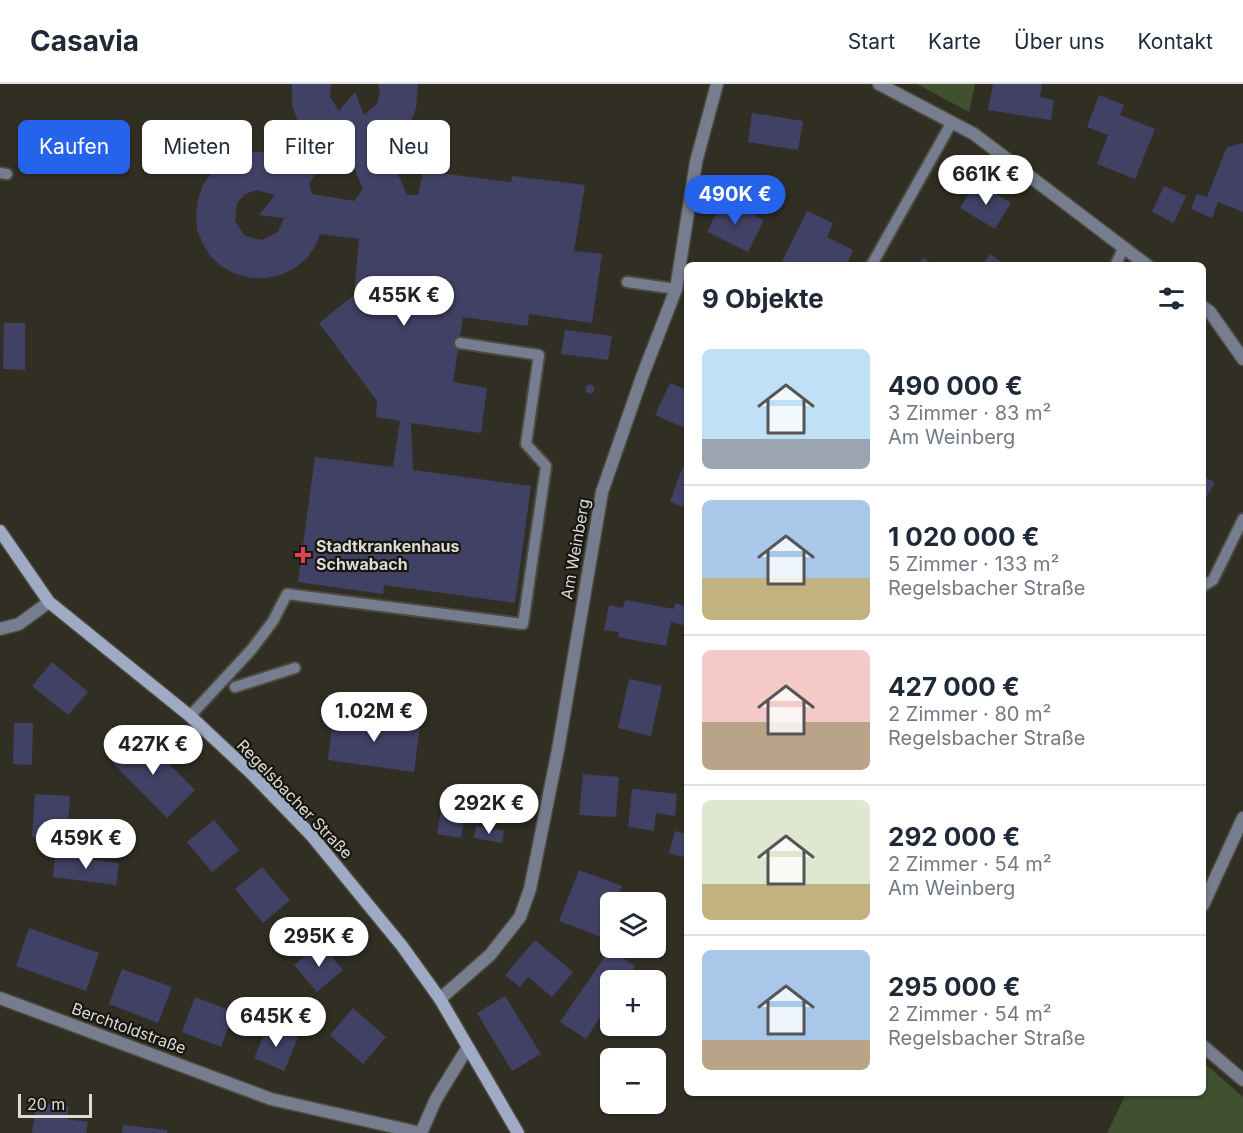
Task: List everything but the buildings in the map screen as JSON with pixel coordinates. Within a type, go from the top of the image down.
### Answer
[{"type":"main road","name":"Regelsbacher Straße","points":[[0,531],[49,603],[190,717],[251,773],[311,836],[402,946],[441,999],[518,1133]]},
{"type":"street","name":"Am Weinberg","points":[[441,999],[490,955],[520,917],[530,889],[558,750],[602,492],[642,377],[676,289],[696,162],[717,84]]},
{"type":"street","points":[[879,84],[974,134],[1143,262]]},
{"type":"street","points":[[1206,309],[1243,359]]},
{"type":"street","points":[[0,629],[19,624],[49,603]]},
{"type":"street","points":[[1206,898],[1243,818]]},
{"type":"street","name":"Berchtoldstraße","points":[[0,998],[271,1099],[421,1133]]},
{"type":"street","points":[[421,1133],[436,1099],[468,1047]]},
{"type":"street","points":[[1206,1049],[1243,1080]]},
{"type":"lane","points":[[873,262],[952,122]]},
{"type":"lane","points":[[1117,262],[1124,248]]},
{"type":"lane","points":[[627,282],[676,289]]},
{"type":"lane","points":[[190,717],[252,649],[273,621],[287,594],[523,624],[546,466],[526,444],[539,355],[460,343]]},
{"type":"lane","points":[[1206,584],[1213,580],[1243,519]]},
{"type":"lane","points":[[235,687],[295,668]]},
{"type":"green space","points":[[917,84],[975,84],[969,112]]},
{"type":"green space","points":[[1206,1065],[1243,1097],[1243,1133],[1107,1133],[1125,1096],[1206,1096]]},
{"type":"place","name":"Stadtkrankenhaus Schwabach","points":[[303,555]]}]
